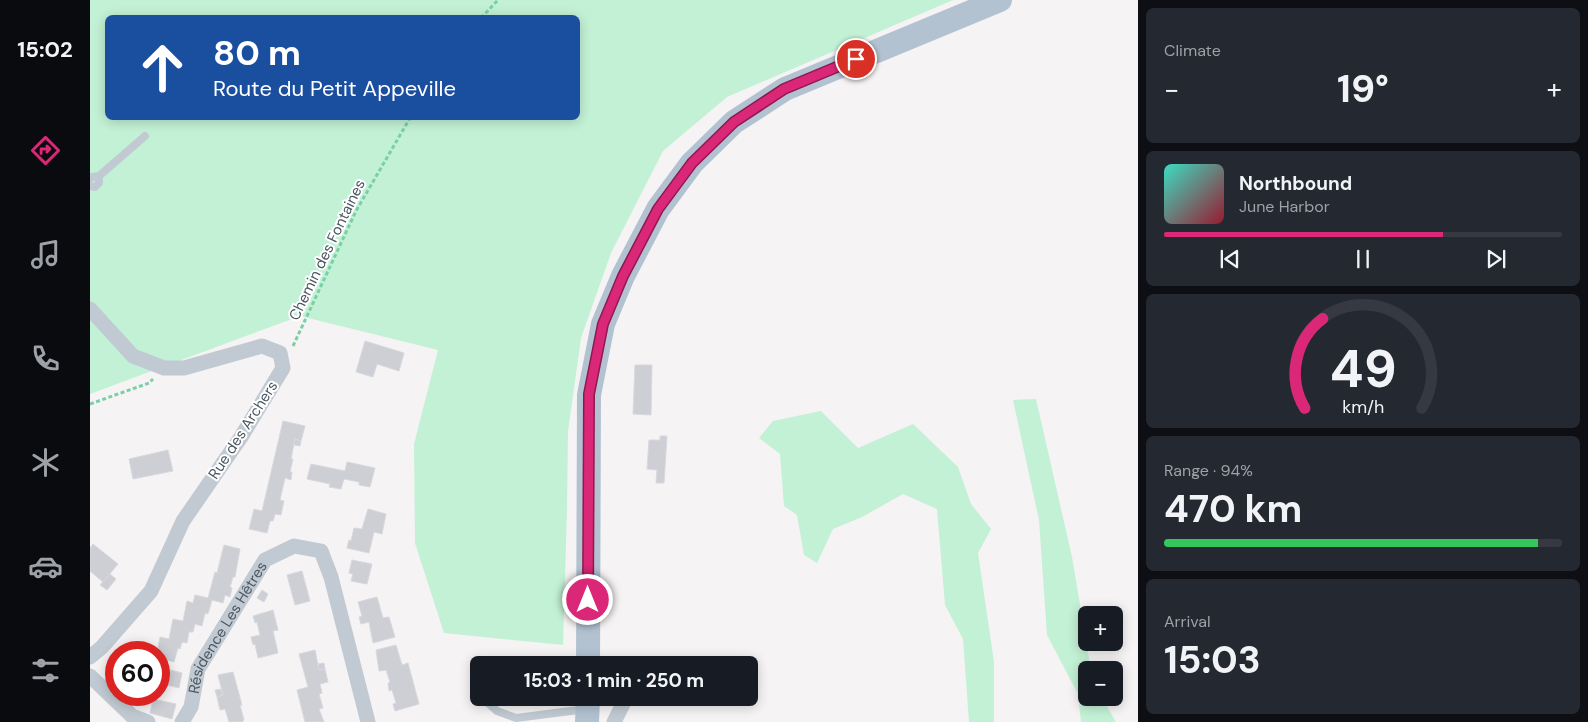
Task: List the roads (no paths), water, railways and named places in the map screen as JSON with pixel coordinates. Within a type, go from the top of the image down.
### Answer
[{"type":"main road","points":[[588,656],[589,394],[603,324],[623,276],[658,209],[692,163],[734,122],[784,89],[1000,0]]},
{"type":"street","name":"Rue des Archers","points":[[90,309],[133,356],[164,368],[184,368],[262,346],[280,352],[283,368],[240,437],[183,522],[151,591],[102,647],[90,657]]},
{"type":"street","name":"Résidence Les Hêtres","points":[[182,722],[191,707],[198,668],[265,560],[294,546],[321,551],[331,578],[368,722]]},
{"type":"street","points":[[90,676],[132,716],[148,722]]},
{"type":"street","points":[[614,722],[622,706]]},
{"type":"lane","points":[[90,179],[99,176],[145,136]]},
{"type":"lane","points":[[90,186],[95,187],[99,183],[99,176]]},
{"type":"lane","points":[[491,706],[497,711],[516,718],[588,709]]}]
